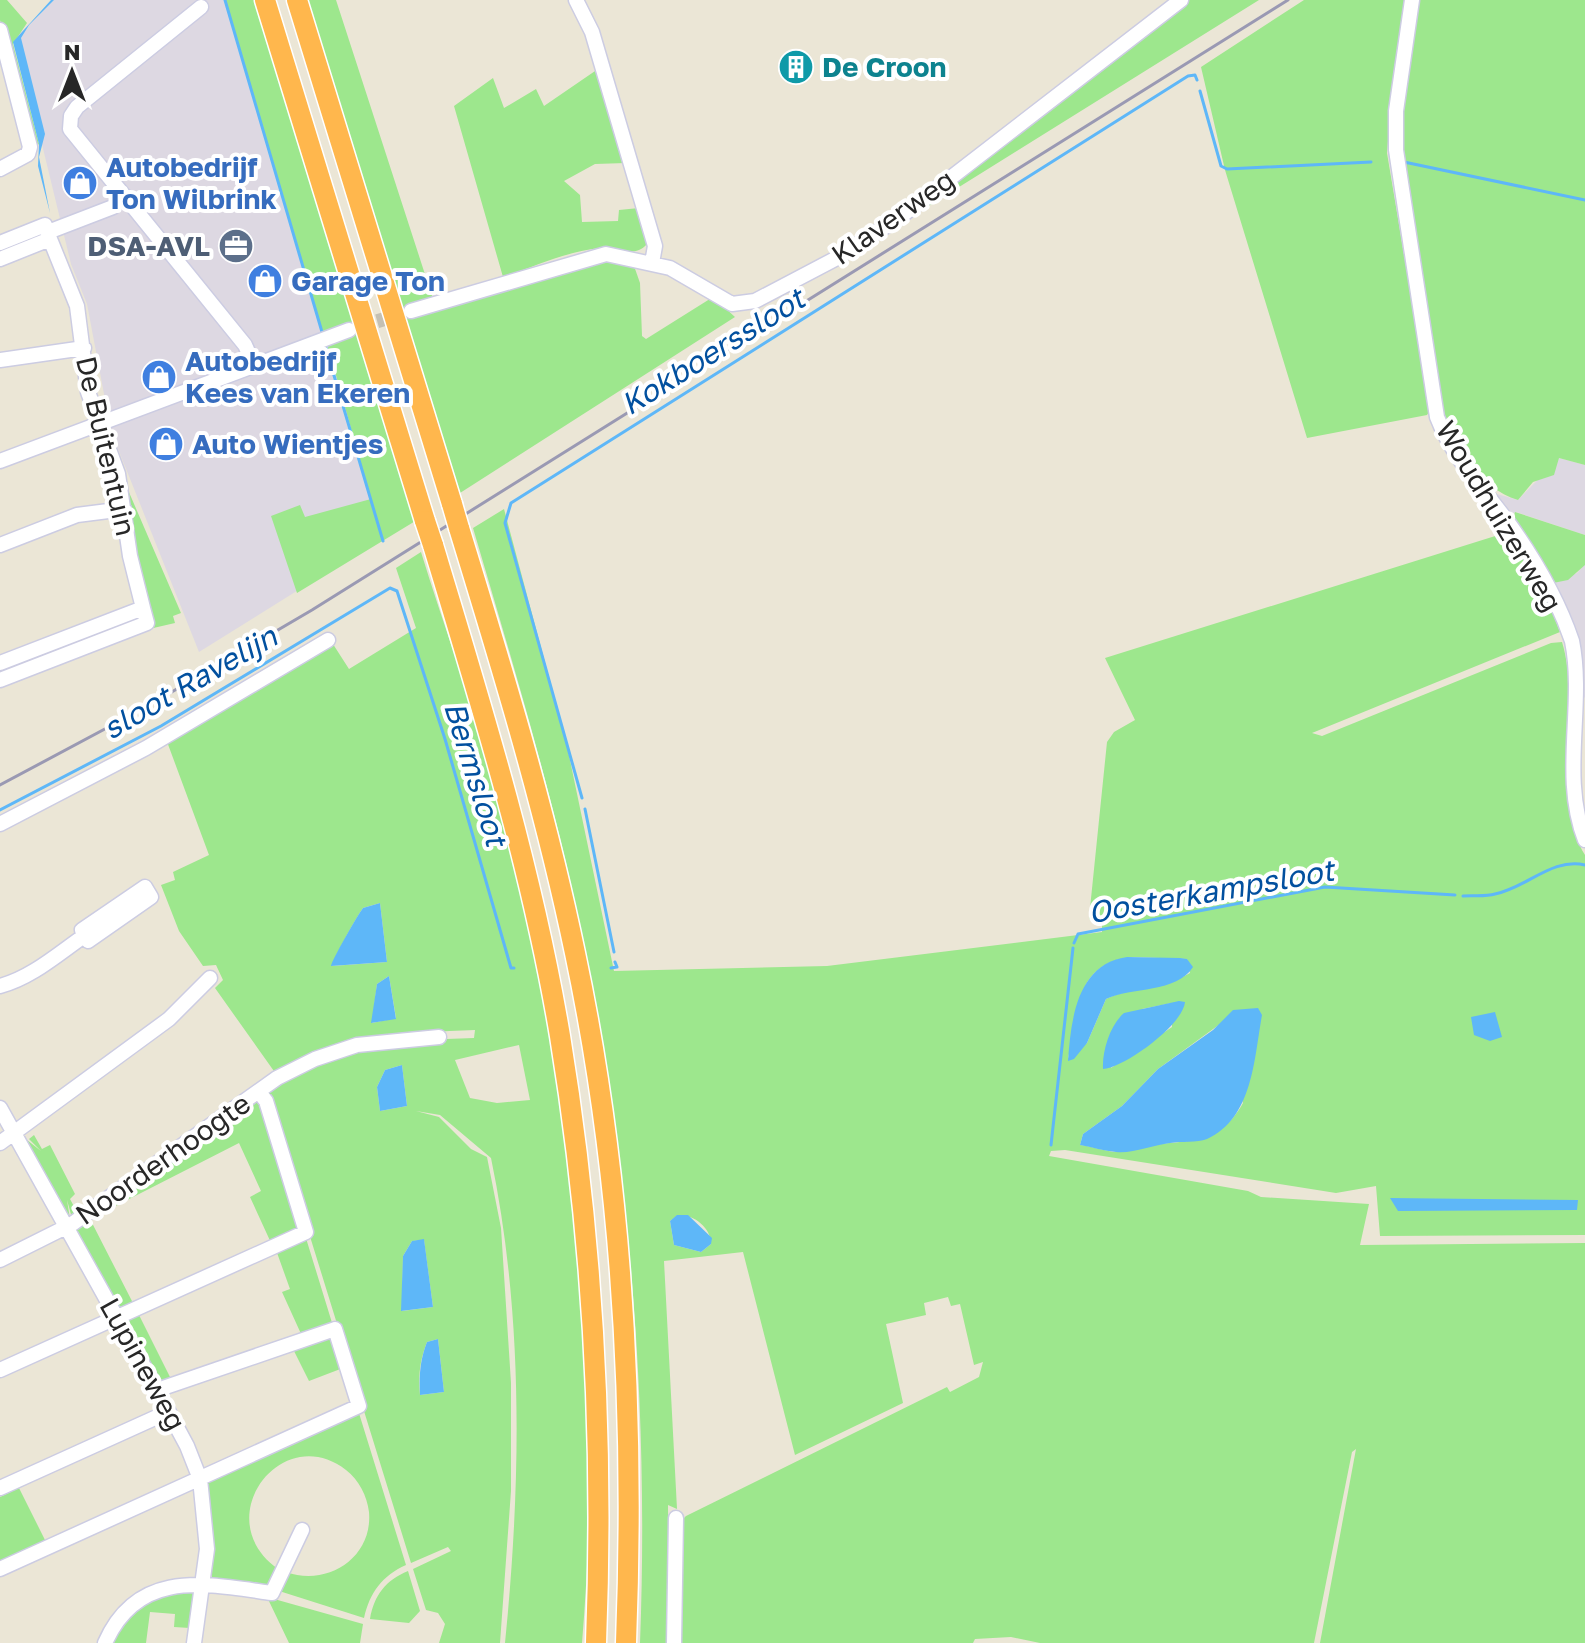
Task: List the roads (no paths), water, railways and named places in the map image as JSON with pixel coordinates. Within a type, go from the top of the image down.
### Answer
[{"type":"highway","points":[[265,0],[505,786],[560,1033],[592,1295],[600,1463],[596,1643]]},
{"type":"highway","points":[[297,0],[540,801],[576,954],[601,1097],[617,1225],[627,1363],[630,1546],[626,1643]]},
{"type":"street","points":[[576,0],[592,32],[624,137],[655,246],[652,263]]},
{"type":"street","name":"Klaverweg","points":[[411,311],[596,255],[616,255],[652,263],[681,274],[732,304],[755,301],[835,259],[900,217],[1181,0]]},
{"type":"street","name":"Woudhuizerweg","points":[[1412,0],[1396,111],[1396,150],[1437,417],[1456,455],[1526,549],[1571,639],[1579,683],[1576,797],[1585,840]]},
{"type":"street","points":[[201,7],[77,107],[71,116],[70,129],[245,345],[253,363]]},
{"type":"street","points":[[0,30],[30,147],[28,154],[0,169]]},
{"type":"street","points":[[0,259],[113,207],[125,196]]},
{"type":"street","points":[[0,243],[45,225],[49,236]]},
{"type":"street","name":"De Buitentuin","points":[[49,236],[77,306],[87,386],[118,474],[143,608]]},
{"type":"street","points":[[0,461],[253,363],[349,330]]},
{"type":"street","points":[[0,360],[84,348]]},
{"type":"street","points":[[0,545],[77,515],[124,509]]},
{"type":"street","points":[[0,663],[143,608],[147,623],[0,680]]},
{"type":"street","points":[[0,824],[146,748],[328,640]]},
{"type":"street","points":[[145,887],[151,897],[88,941],[84,936],[82,930],[145,887]]},
{"type":"street","points":[[0,986],[19,979],[84,936]]},
{"type":"street","points":[[0,1143],[169,1019],[210,978]]},
{"type":"street","name":"Noorderhoogte","points":[[0,1260],[67,1227],[277,1078],[340,1050],[380,1041],[439,1037]]},
{"type":"street","name":"Noorderhoogte","points":[[117,1317],[306,1232],[266,1101],[259,1092]]},
{"type":"street","name":"Lupineweg","points":[[0,1108],[157,1390],[200,1479],[207,1549],[194,1643]]},
{"type":"street","points":[[0,1370],[117,1317]]},
{"type":"street","points":[[0,1569],[359,1406],[335,1329],[157,1390]]},
{"type":"street","points":[[0,1488],[168,1412]]},
{"type":"street","points":[[674,1643],[676,1518]]},
{"type":"street","points":[[105,1643],[126,1610],[149,1594],[172,1586],[203,1584],[272,1593],[302,1530]]},
{"type":"water","points":[[51,0],[54,0],[29,25],[21,38],[45,134],[39,157],[50,213],[38,166],[39,144],[13,42]]},
{"type":"water","points":[[380,903],[387,962],[331,966],[363,908]]},
{"type":"water","points":[[1127,957],[1187,959],[1193,967],[1176,981],[1106,999],[1087,1043],[1074,1059],[1068,1061],[1075,1011],[1087,982],[1097,970]]},
{"type":"water","points":[[389,976],[396,1019],[371,1023],[377,984]]},
{"type":"water","points":[[1185,1002],[1182,1011],[1164,1033],[1138,1053],[1103,1069],[1108,1039],[1124,1013]]},
{"type":"water","points":[[1258,1008],[1262,1015],[1249,1086],[1234,1117],[1222,1129],[1203,1140],[1129,1152],[1080,1145],[1083,1134],[1122,1106],[1158,1069],[1213,1030],[1233,1010]]},
{"type":"water","points":[[1495,1012],[1502,1037],[1490,1041],[1474,1035],[1471,1017]]},
{"type":"water","points":[[402,1065],[407,1106],[380,1111],[377,1087],[385,1070]]},
{"type":"water","points":[[1390,1198],[1578,1200],[1577,1210],[1398,1211]]},
{"type":"water","points":[[677,1215],[688,1215],[712,1238],[711,1244],[701,1252],[674,1245],[670,1221]]},
{"type":"water","points":[[424,1239],[433,1307],[401,1311],[403,1256],[412,1241]]},
{"type":"water","points":[[438,1339],[444,1392],[420,1395],[420,1368],[427,1342]]},
{"type":"waterway","points":[[225,0],[322,332]]},
{"type":"waterway","name":"Kokboerssloot","points":[[582,798],[505,523],[511,503],[1188,76],[1195,75],[1197,80]]},
{"type":"waterway","name":"Kokboerssloot","points":[[1200,91],[1221,166],[1227,169],[1371,162]]},
{"type":"waterway","name":"Kokboerssloot","points":[[1404,162],[1585,200]]},
{"type":"waterway","points":[[325,345],[383,541]]},
{"type":"waterway","name":"sloot Ravelijn","points":[[0,810],[161,726],[390,588],[397,591],[445,739],[511,968],[514,968]]},
{"type":"waterway","name":"Kokboerssloot","points":[[585,809],[614,952]]},
{"type":"waterway","name":"Oosterkampsloot","points":[[1463,896],[1495,894],[1562,865],[1585,865]]},
{"type":"waterway","name":"Oosterkampsloot","points":[[1074,943],[1078,934],[1325,887],[1455,895]]},
{"type":"waterway","name":"Oosterkampsloot","points":[[1051,1145],[1073,948]]},
{"type":"waterway","name":"Kokboerssloot","points":[[611,968],[617,967],[615,962]]},
{"type":"tunnel","points":[[357,327],[402,314]]},
{"type":"railway","points":[[0,785],[146,707],[312,610],[1288,0]]},
{"type":"place","name":"De Croon","points":[[796,67]]},
{"type":"place","name":"Autobedrijf Ton Wilbrink","points":[[80,183]]},
{"type":"place","name":"DSA-AVL","points":[[236,246]]},
{"type":"place","name":"Garage Ton","points":[[265,281]]},
{"type":"place","name":"Autobedrijf Kees van Ekeren","points":[[159,377]]},
{"type":"place","name":"Auto Wientjes","points":[[166,444]]},
{"type":"water label","name":"Bermsloot","points":[[475,774]]}]
